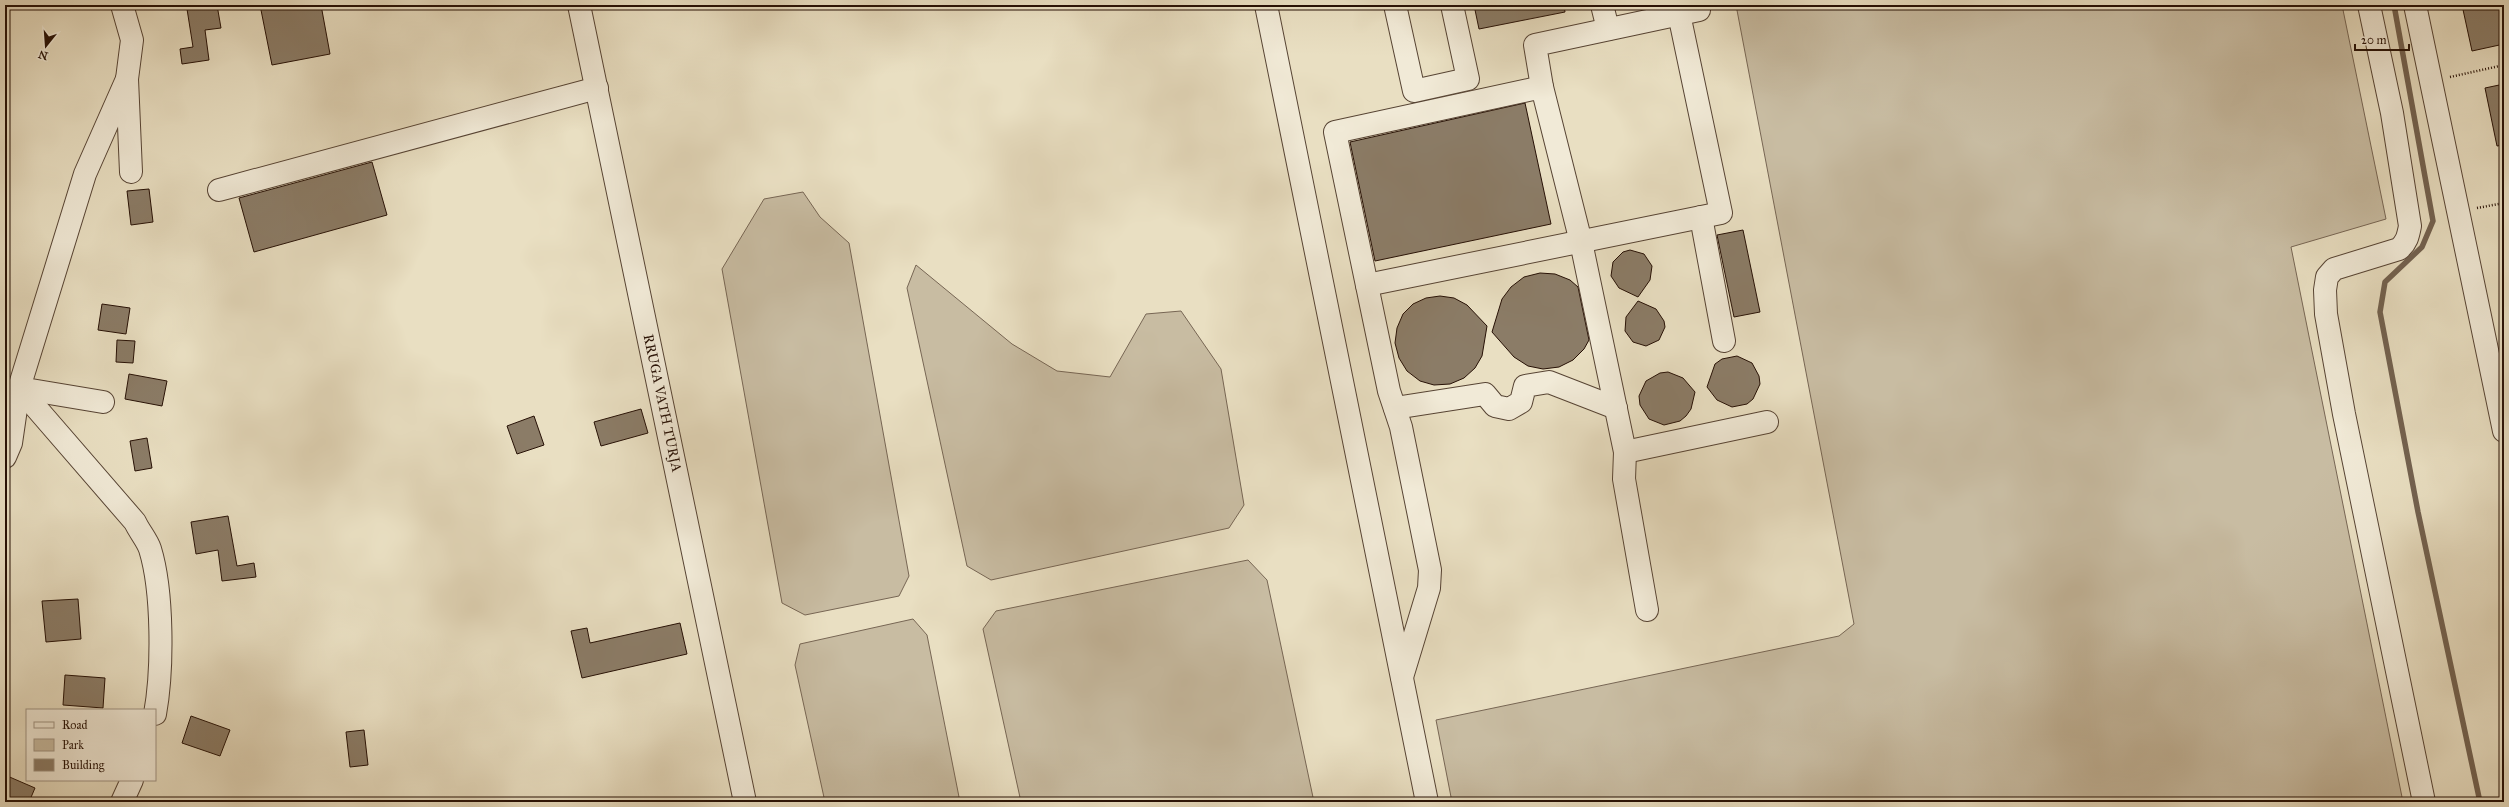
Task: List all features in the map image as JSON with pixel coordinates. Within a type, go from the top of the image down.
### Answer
[{"type":"street","points":[[122,5],[132,40],[127,79],[131,172]]},
{"type":"street","name":"RRUGA VATH TURJA","points":[[579,5],[745,802]]},
{"type":"street","points":[[1266,5],[1427,802]]},
{"type":"street","points":[[1395,5],[1414,90],[1468,79],[1452,5]]},
{"type":"street","points":[[1602,5],[1608,29]]},
{"type":"street","points":[[2368,5],[2394,125],[2410,226],[2406,243],[2399,249],[2334,269],[2327,277],[2324,290],[2326,314],[2344,414],[2424,802]]},
{"type":"street","points":[[2414,5],[2504,432]]},
{"type":"street","points":[[1367,285],[1581,242],[1721,213],[1689,12],[1535,45],[1542,87],[1581,242],[1625,452],[1624,479],[1646,610]]},
{"type":"street","points":[[5,457],[11,443],[18,388],[85,174],[127,79]]},
{"type":"street","points":[[1402,677],[1429,588],[1430,570],[1402,435],[1389,391],[1335,132],[1542,87]]},
{"type":"street","points":[[219,190],[597,88]]},
{"type":"street","points":[[1701,217],[1724,341]]},
{"type":"street","points":[[1395,408],[1484,394],[1495,406],[1509,409],[1521,402],[1525,386],[1549,382],[1616,408]]},
{"type":"street","points":[[18,388],[103,402]]},
{"type":"street","points":[[18,388],[134,522],[150,548],[157,581],[160,674],[156,709]]},
{"type":"street","points":[[1625,452],[1767,422]]},
{"type":"street","points":[[122,802],[132,781]]},
{"type":"path","points":[[2430,81],[2504,65]]},
{"type":"path","points":[[2458,212],[2504,203]]},
{"type":"green space","points":[[1736,5],[2342,5],[2386,219],[2291,247],[2403,802],[1452,802],[1436,720],[1839,636],[1854,624]]},
{"type":"green space","points":[[803,192],[820,217],[849,243],[909,576],[899,596],[805,615],[782,603],[722,269],[764,199]]},
{"type":"green space","points":[[916,265],[1012,344],[1057,371],[1110,377],[1146,314],[1181,311],[1221,369],[1244,505],[1229,528],[991,580],[967,566],[907,288]]},
{"type":"green space","points":[[1248,560],[1267,580],[1314,802],[1021,802],[983,629],[996,611]]},
{"type":"green space","points":[[913,619],[927,635],[960,802],[825,802],[795,665],[800,644]]},
{"type":"building","points":[[217,5],[221,28],[205,30],[209,60],[182,64],[180,49],[193,47],[187,9]]},
{"type":"building","points":[[260,5],[321,5],[330,54],[272,65]]},
{"type":"building","points":[[1474,5],[1564,5],[1565,12],[1479,29]]},
{"type":"building","points":[[2462,5],[2504,5],[2504,44],[2472,51]]},
{"type":"building","points":[[2504,84],[2504,145],[2497,146],[2485,88]]},
{"type":"building","points":[[1525,103],[1551,224],[1375,261],[1350,142]]},
{"type":"building","points":[[372,162],[387,215],[254,252],[239,198]]},
{"type":"building","points":[[149,189],[153,222],[131,225],[127,191]]},
{"type":"building","points":[[1743,230],[1760,312],[1734,317],[1717,235]]},
{"type":"building","points":[[1630,250],[1644,254],[1652,266],[1650,280],[1638,297],[1619,288],[1611,276],[1613,262],[1623,252]]},
{"type":"building","points":[[1540,273],[1555,274],[1570,280],[1578,287],[1589,340],[1584,349],[1573,360],[1559,367],[1543,369],[1528,366],[1514,357],[1492,332],[1502,299],[1511,287],[1524,277]]},
{"type":"building","points":[[1440,296],[1454,298],[1467,305],[1487,326],[1482,356],[1475,368],[1464,378],[1450,384],[1434,385],[1420,381],[1407,371],[1399,358],[1395,343],[1397,328],[1403,314],[1413,304],[1426,298]]},
{"type":"building","points":[[1638,301],[1656,309],[1664,321],[1665,327],[1659,340],[1646,346],[1633,342],[1625,331],[1626,317]]},
{"type":"building","points":[[102,304],[130,308],[126,334],[98,330]]},
{"type":"building","points":[[117,340],[135,341],[133,363],[116,362]]},
{"type":"building","points":[[1737,356],[1752,363],[1759,376],[1760,384],[1753,399],[1747,404],[1732,407],[1717,400],[1707,387],[1715,364],[1722,359]]},
{"type":"building","points":[[1668,372],[1683,378],[1695,392],[1691,409],[1686,416],[1680,421],[1664,425],[1649,419],[1640,405],[1639,396],[1646,381],[1660,373]]},
{"type":"building","points":[[129,374],[167,381],[162,406],[125,399]]},
{"type":"building","points":[[641,409],[648,433],[601,446],[594,422]]},
{"type":"building","points":[[534,416],[544,445],[517,454],[507,426]]},
{"type":"building","points":[[147,438],[152,468],[135,471],[130,441]]},
{"type":"building","points":[[228,516],[237,566],[254,563],[256,577],[222,581],[218,550],[196,554],[191,522]]},
{"type":"building","points":[[78,599],[81,639],[46,642],[42,601]]},
{"type":"building","points":[[680,623],[687,654],[582,678],[571,631],[587,628],[590,643]]},
{"type":"building","points":[[65,675],[105,678],[103,708],[63,705]]},
{"type":"building","points":[[191,716],[230,730],[220,756],[182,743]]},
{"type":"building","points":[[364,730],[368,765],[350,767],[346,732]]},
{"type":"building","points":[[5,775],[35,788],[29,802],[5,802]]},
{"type":"waterway","points":[[2394,5],[2433,221],[2422,247],[2385,282],[2380,312],[2418,512],[2480,802]]}]
